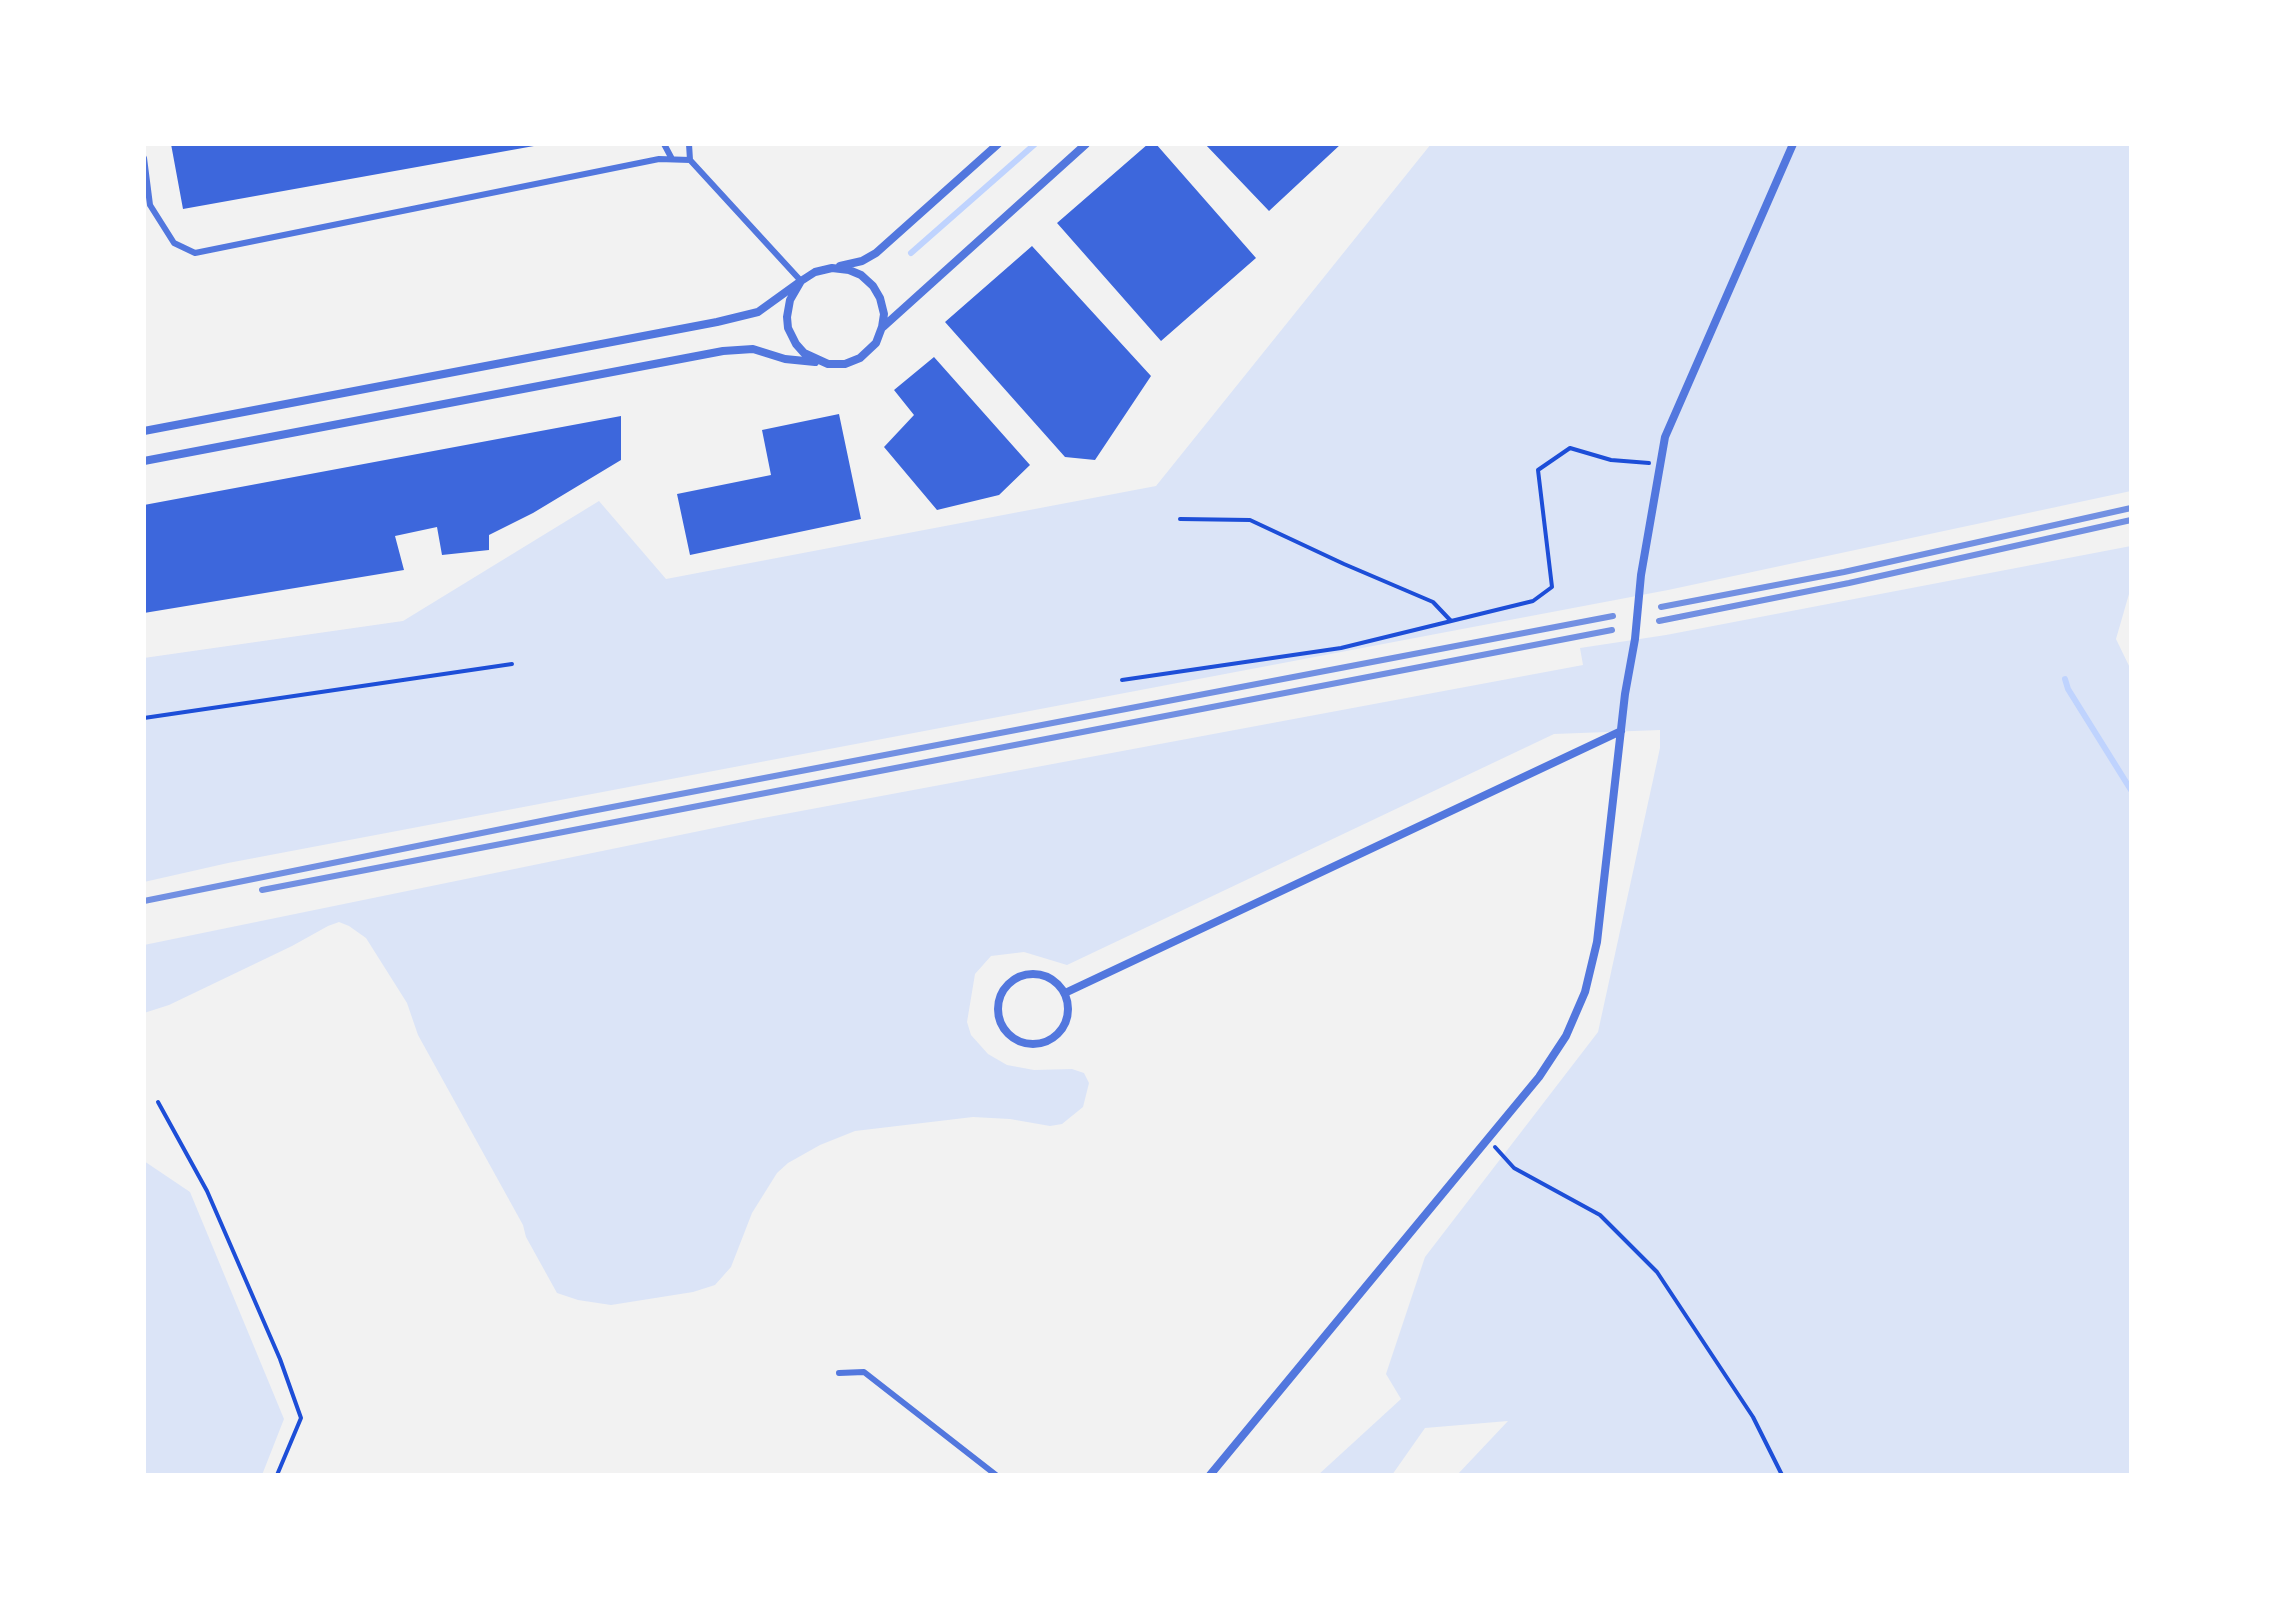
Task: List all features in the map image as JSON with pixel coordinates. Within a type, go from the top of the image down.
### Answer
[{"type":"street","points":[[144,431],[758,312],[815,272],[862,261],[876,253],[998,144]]},
{"type":"street","points":[[882,327],[1086,144]]},
{"type":"street","points":[[1210,1475],[1539,1077],[1566,1036],[1585,992],[1597,942],[1641,575],[1665,437],[1793,144]]},
{"type":"street","points":[[144,461],[723,351],[753,349],[785,359],[845,364],[860,358],[876,343],[884,314],[873,286],[861,275],[832,268]]},
{"type":"street","points":[[801,281],[790,300],[788,328],[804,353],[828,364]]},
{"type":"street","points":[[1065,993],[1621,731]]},
{"type":"street","points":[[1024,975],[1043,975],[1054,980],[1065,993],[1069,1011],[1066,1023],[1052,1039],[1039,1044],[1022,1042],[1007,1032],[1001,1021],[1000,998],[1005,987],[1024,975]]},
{"type":"lane","points":[[664,144],[672,159]]},
{"type":"lane","points":[[689,144],[690,160],[801,281]]},
{"type":"lane","points":[[144,158],[150,205],[174,243],[195,253],[659,159],[690,160]]},
{"type":"lane","points":[[839,1373],[864,1372],[996,1475]]},
{"type":"path","points":[[1122,680],[1341,648],[1533,601],[1552,587],[1538,470],[1570,448],[1611,460],[1660,464]]},
{"type":"path","points":[[1180,519],[1250,520],[1433,602],[1451,621]]},
{"type":"path","points":[[144,718],[512,664]]},
{"type":"path","points":[[158,1102],[207,1191],[280,1359],[301,1418],[277,1475]]},
{"type":"path","points":[[1488,1139],[1514,1168],[1600,1215],[1657,1272],[1753,1417],[1782,1475]]},
{"type":"shaded area","points":[[1431,144],[2131,144],[2131,491],[1668,590],[228,863],[144,882],[144,658],[403,621],[599,501],[666,579],[1156,486]]},
{"type":"shaded area","points":[[2131,546],[2131,587],[2116,639],[2131,670],[2131,1475],[1457,1475],[1508,1421],[1425,1428],[1392,1475],[1318,1475],[1401,1399],[1386,1374],[1425,1257],[1598,1032],[1660,748],[1660,730],[1554,734],[1067,965],[1024,952],[991,956],[975,974],[967,1022],[971,1035],[988,1054],[1007,1065],[1034,1070],[1072,1069],[1084,1073],[1089,1083],[1083,1107],[1062,1124],[1050,1126],[973,1117],[855,1131],[820,1145],[777,1173],[752,1213],[731,1267],[715,1285],[693,1292],[611,1305],[557,1293],[418,1035],[407,1003],[366,938],[349,926],[339,922],[328,926],[169,1005],[144,1013],[144,945],[758,819],[1583,665],[1580,648],[1666,635]]},
{"type":"shaded area","points":[[144,1161],[190,1192],[284,1419],[262,1475],[144,1475]]},
{"type":"building","points":[[171,144],[533,144],[534,146],[183,209]]},
{"type":"building","points":[[1148,144],[1156,144],[1256,258],[1161,341],[1057,223]]},
{"type":"building","points":[[1205,144],[1341,144],[1269,211]]},
{"type":"building","points":[[1032,246],[1151,376],[1095,460],[1065,457],[945,322]]},
{"type":"building","points":[[934,357],[1030,465],[999,495],[937,510],[884,447],[914,415],[894,390]]},
{"type":"building","points":[[839,414],[861,519],[690,555],[677,494],[771,475],[762,430]]},
{"type":"building","points":[[621,416],[621,460],[533,513],[489,535],[489,550],[442,555],[437,527],[395,536],[404,570],[144,613],[144,505]]},
{"type":"waterway","points":[[911,253],[1035,144]]},
{"type":"waterway","points":[[2065,679],[2068,689],[2131,790]]},
{"type":"railway","points":[[1661,607],[1844,572],[2131,508]]},
{"type":"railway","points":[[1659,621],[1849,583],[2131,520]]},
{"type":"railway","points":[[144,901],[581,813],[1613,616]]},
{"type":"railway","points":[[262,890],[1612,630]]}]
